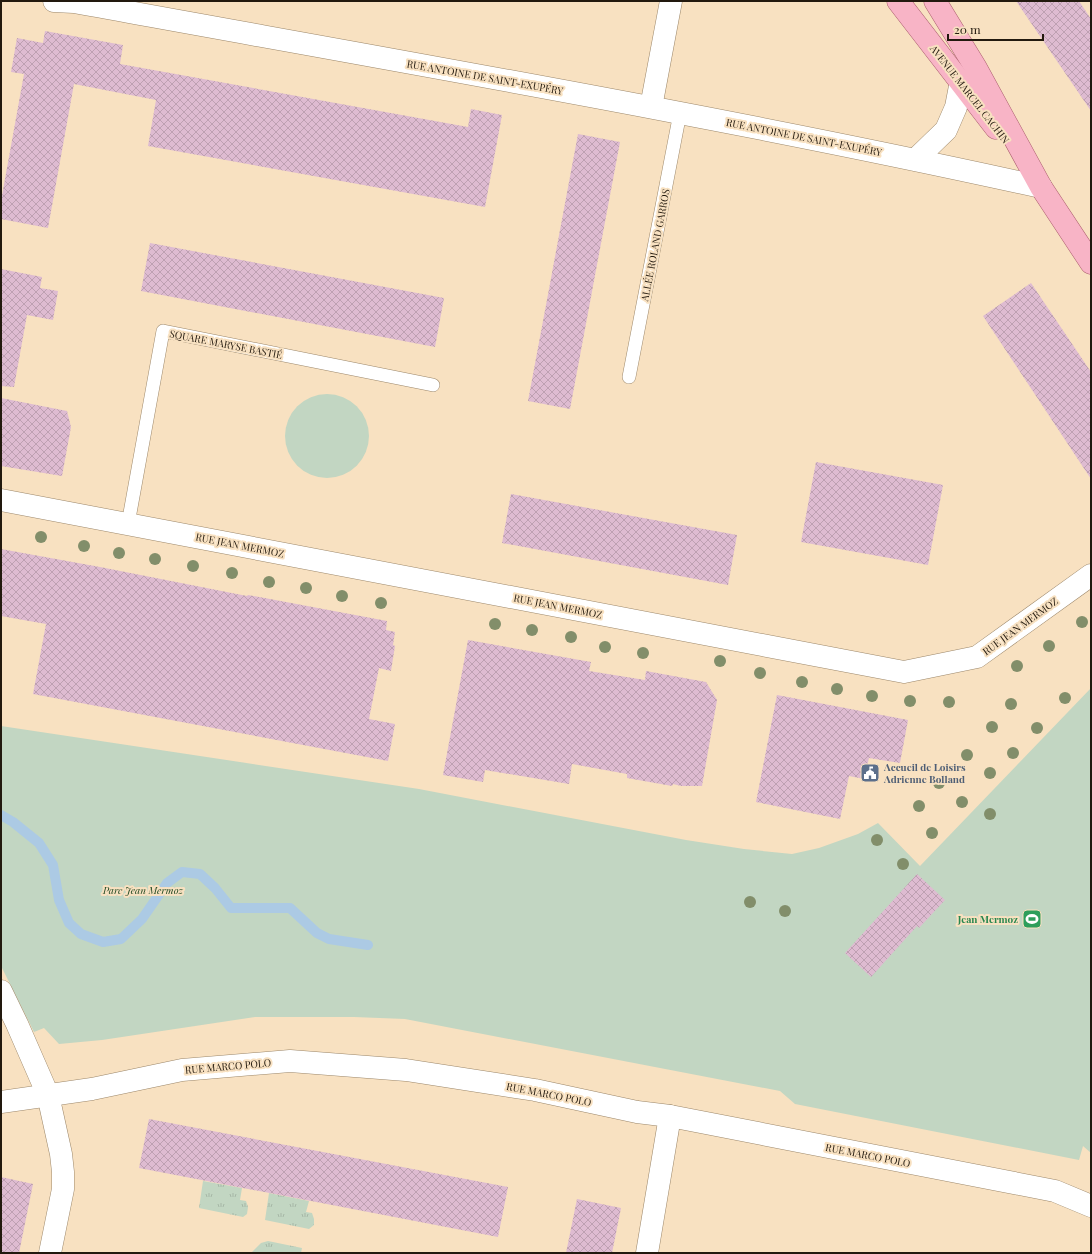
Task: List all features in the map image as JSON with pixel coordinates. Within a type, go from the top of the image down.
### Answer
[{"type":"main road","name":"AVENUE MARCEL CACHIN","points":[[898,1],[1041,187],[1091,263]]},
{"type":"main road","name":"AVENUE MARCEL CACHIN","points":[[935,1],[976,68],[1041,187]]},
{"type":"street","name":"RUE ANTOINE DE SAINT-EXUPÉRY","points":[[54,1],[74,2],[650,107],[916,160],[1041,187]]},
{"type":"street","points":[[650,107],[671,1]]},
{"type":"street","points":[[916,160],[946,130],[956,107],[961,81]]},
{"type":"street","name":"RUE JEAN MERMOZ","points":[[1,500],[904,672],[977,657],[1091,575]]},
{"type":"street","points":[[1,991],[48,1095],[60,1148],[63,1188],[50,1253]]},
{"type":"street","name":"RUE MARCO POLO","points":[[1,1102],[92,1089],[182,1070],[290,1061],[406,1070],[535,1090],[637,1112],[670,1116],[1055,1191],[1091,1206]]},
{"type":"street","points":[[647,1253],[670,1116]]},
{"type":"lane","name":"ALLÉE ROLAND GARROS","points":[[629,378],[680,113]]},
{"type":"lane","name":"SQUARE MARYSE BASTIÉ","points":[[128,524],[163,331],[433,385]]},
{"type":"green space","points":[[327,394],[343,397],[357,406],[366,420],[369,436],[366,452],[357,466],[343,475],[327,478],[311,475],[297,466],[288,452],[285,436],[288,420],[297,406],[311,397]]},
{"type":"green space","name":"Parc Jean Mermoz","points":[[1091,688],[1091,1153],[1083,1146],[1079,1160],[795,1104],[780,1091],[405,1019],[354,1017],[255,1017],[102,1040],[59,1044],[44,1028],[34,1032],[1,966],[1,726],[419,789],[686,840],[744,849],[792,854],[819,848],[858,834],[878,823],[920,866]]},
{"type":"green space","points":[[203,1181],[242,1188],[240,1200],[246,1201],[248,1207],[247,1214],[243,1217],[199,1208]]},
{"type":"green space","points":[[269,1193],[309,1201],[306,1212],[312,1213],[314,1225],[309,1229],[265,1220]]},
{"type":"green space","points":[[268,1241],[302,1248],[301,1253],[251,1253],[261,1243]]},
{"type":"building","points":[[1016,1],[1079,1],[1091,19],[1091,111]]},
{"type":"building","points":[[45,31],[123,45],[120,64],[468,127],[471,109],[502,115],[485,207],[148,146],[156,100],[74,84],[48,228],[1,219],[1,201],[24,74],[11,72],[17,38],[43,43]]},
{"type":"building","points":[[578,134],[620,142],[570,409],[528,401]]},
{"type":"building","points":[[150,243],[444,298],[435,347],[141,291]]},
{"type":"building","points":[[1,269],[42,277],[40,288],[58,291],[53,320],[27,315],[14,387],[1,386]]},
{"type":"building","points":[[1031,283],[1091,372],[1091,479],[983,316]]},
{"type":"building","points":[[1,398],[67,411],[71,427],[62,476],[1,466]]},
{"type":"building","points":[[816,462],[943,485],[928,565],[801,542]]},
{"type":"building","points":[[511,494],[737,535],[728,585],[502,543]]},
{"type":"building","points":[[1,549],[387,621],[386,630],[395,632],[393,645],[395,646],[391,671],[379,668],[369,719],[395,724],[388,761],[33,694],[46,624],[1,616]]},
{"type":"building","points":[[468,640],[591,662],[589,671],[645,680],[646,671],[706,682],[717,700],[702,786],[681,786],[673,784],[672,786],[627,778],[627,774],[572,764],[569,784],[485,770],[483,782],[443,775]]},
{"type":"building","points":[[777,695],[908,720],[900,763],[869,758],[864,779],[849,776],[840,819],[756,802]]},
{"type":"building","points":[[917,874],[945,900],[919,928],[917,926],[871,977],[845,953]]},
{"type":"building","points":[[149,1119],[508,1187],[498,1237],[139,1168]]},
{"type":"building","points":[[1,1177],[33,1184],[19,1253],[1,1253]]},
{"type":"building","points":[[577,1199],[621,1208],[612,1253],[566,1253]]},
{"type":"waterway","points":[[1,815],[13,822],[39,843],[53,865],[59,900],[69,923],[81,934],[103,942],[121,939],[142,919],[167,883],[182,872],[200,874],[215,888],[231,908],[290,908],[317,933],[329,939],[368,945]]},
{"type":"place","name":"Accueil de Loisirs Adrienne Bolland","points":[[870,773]]},
{"type":"place","name":"Jean Mermoz","points":[[1032,919]]}]
